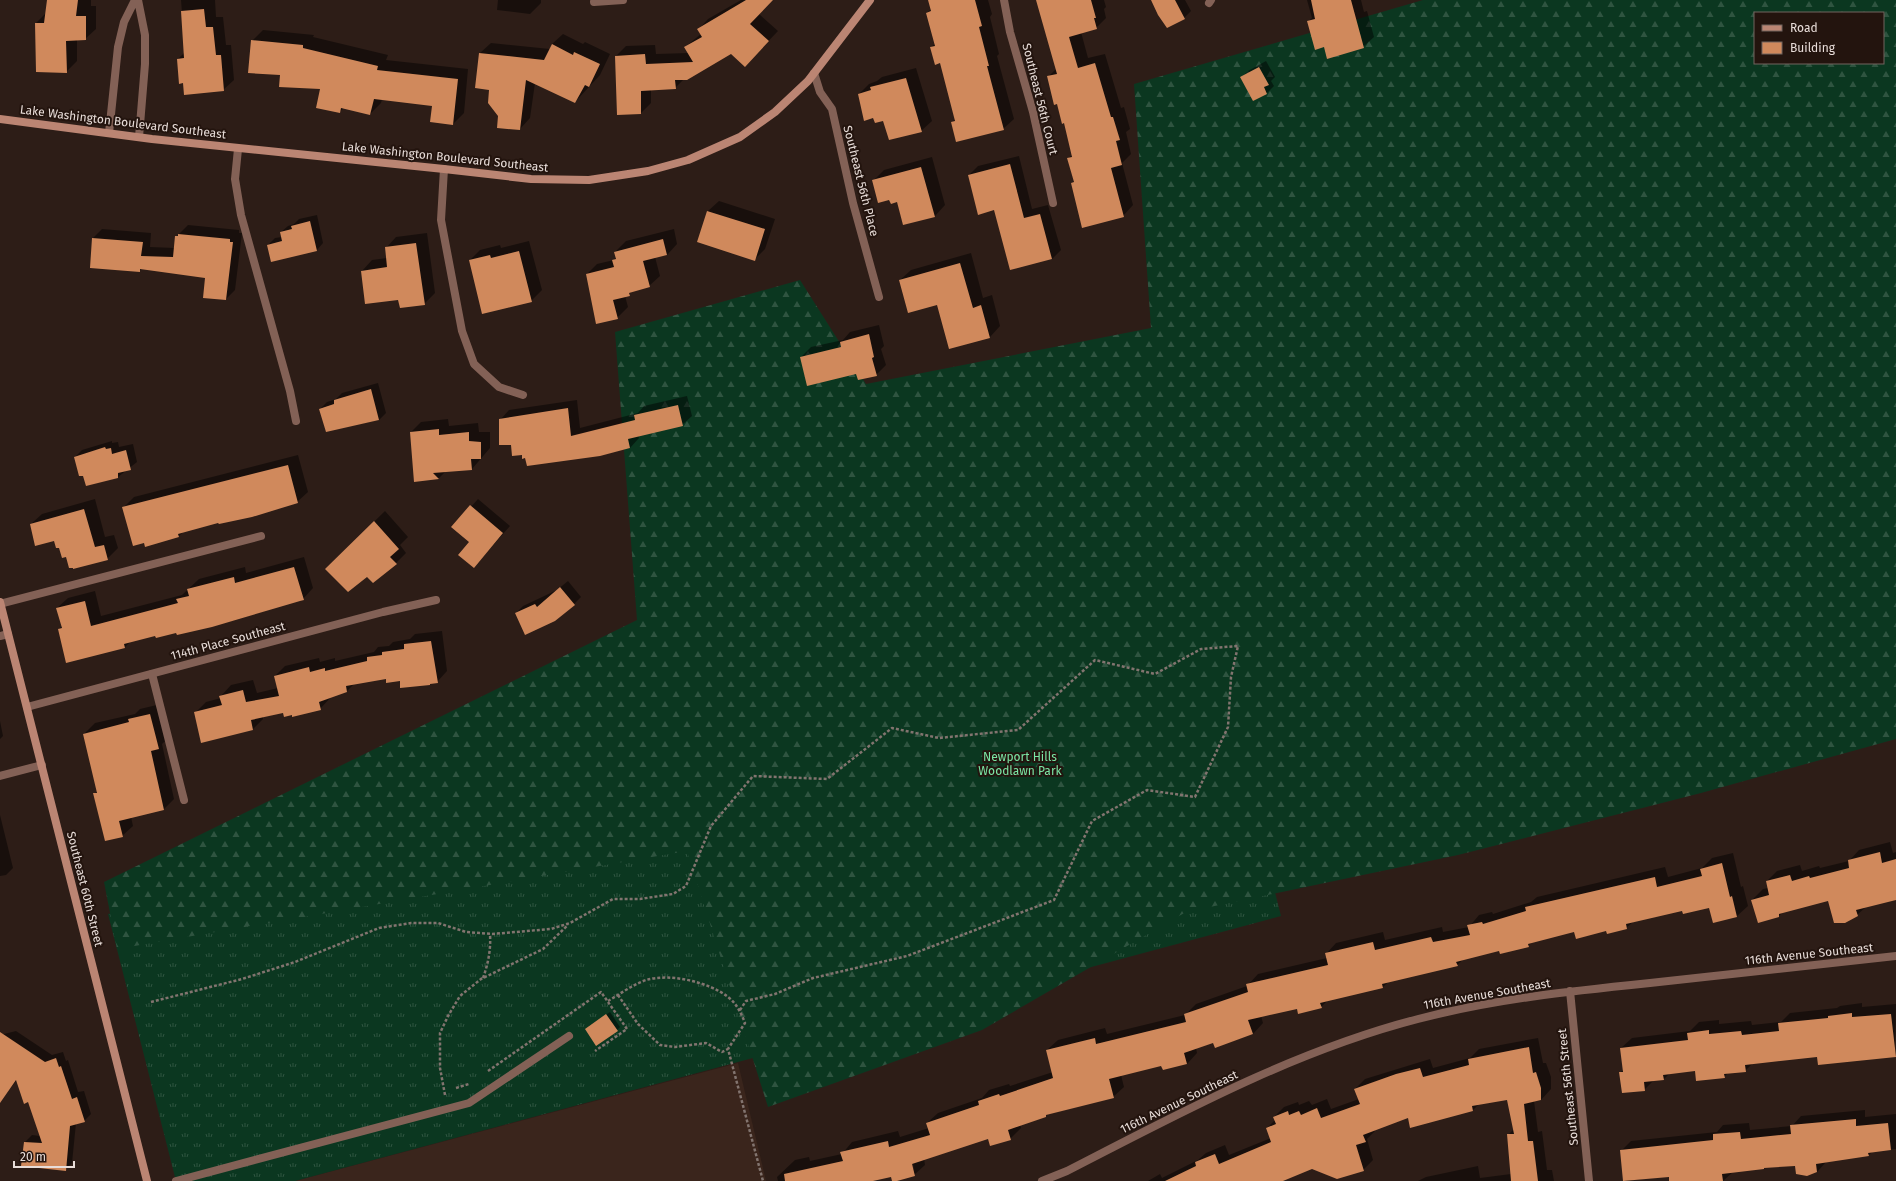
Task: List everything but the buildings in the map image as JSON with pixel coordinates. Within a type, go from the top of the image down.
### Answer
[{"type":"main road","name":"Lake Washington Boulevard Southeast","points":[[0,119],[238,149],[444,169],[531,180],[589,180],[648,171],[688,160],[740,137],[775,112],[808,81],[870,0]]},
{"type":"main road","name":"Southeast 60th Street","points":[[0,603],[4,635],[27,707],[147,1181]]},
{"type":"street","points":[[109,133],[118,47],[124,22],[137,0]]},
{"type":"street","points":[[137,0],[145,35],[145,64],[139,137]]},
{"type":"street","points":[[594,2],[623,0]]},
{"type":"street","name":"Southeast 56th Court","points":[[1004,0],[1010,32],[1033,112],[1054,204]]},
{"type":"street","name":"Southeast 56th Place","points":[[814,73],[820,92],[832,109],[852,204],[879,297]]},
{"type":"street","points":[[238,149],[236,179],[241,215],[290,391],[296,421]]},
{"type":"street","points":[[444,169],[441,220],[462,331],[474,364],[499,387],[523,395]]},
{"type":"street","points":[[0,603],[261,536]]},
{"type":"street","name":"114th Place Southeast","points":[[27,707],[384,612],[436,600]]},
{"type":"street","points":[[152,674],[184,800]]},
{"type":"street","points":[[0,776],[42,765]]},
{"type":"street","name":"116th Avenue Southeast","points":[[1042,1181],[1067,1171],[1234,1088],[1358,1037],[1416,1019],[1466,1008],[1570,991],[1896,956]]},
{"type":"street","name":"Southeast 56th Street","points":[[1570,991],[1589,1181]]},
{"type":"street","points":[[176,1181],[469,1103],[569,1036]]},
{"type":"path","points":[[152,1002],[257,974],[295,962],[379,928],[411,923],[438,923],[466,932],[490,934],[552,929],[570,923],[613,899],[640,899],[673,894],[686,886],[711,826],[753,776],[827,779],[892,728],[939,738],[1018,730],[1095,660],[1155,674],[1201,649],[1238,646],[1231,677],[1228,727],[1195,797],[1147,790],[1092,821],[1054,900],[907,956],[813,978],[775,994],[746,1000],[740,1010]]},
{"type":"path","points":[[449,1108],[440,1068],[440,1033],[460,996],[483,978],[543,949],[570,923]]},
{"type":"path","points":[[483,978],[488,962],[491,944],[490,934]]},
{"type":"path","points":[[608,1001],[618,995],[647,980],[665,978],[689,980],[711,986],[729,998],[740,1010],[745,1023],[728,1049],[722,1052],[706,1043],[675,1046],[660,1045],[638,1024],[618,995]]},
{"type":"path","points":[[728,1049],[763,1181]]},
{"type":"shaded area","points":[[738,1063],[766,1181],[295,1181]]},
{"type":"green space","points":[[1423,0],[1896,0],[1896,739],[1701,793],[1458,855],[1186,912],[982,1030],[768,1107],[687,851],[117,949],[104,882],[637,620],[615,332],[800,280],[866,384],[1151,328],[1134,84]]},
{"type":"green space","name":"Newport Hills Woodlawn Park","points":[[1140,357],[1281,916],[295,1181],[176,1181],[108,914],[810,719]]}]
